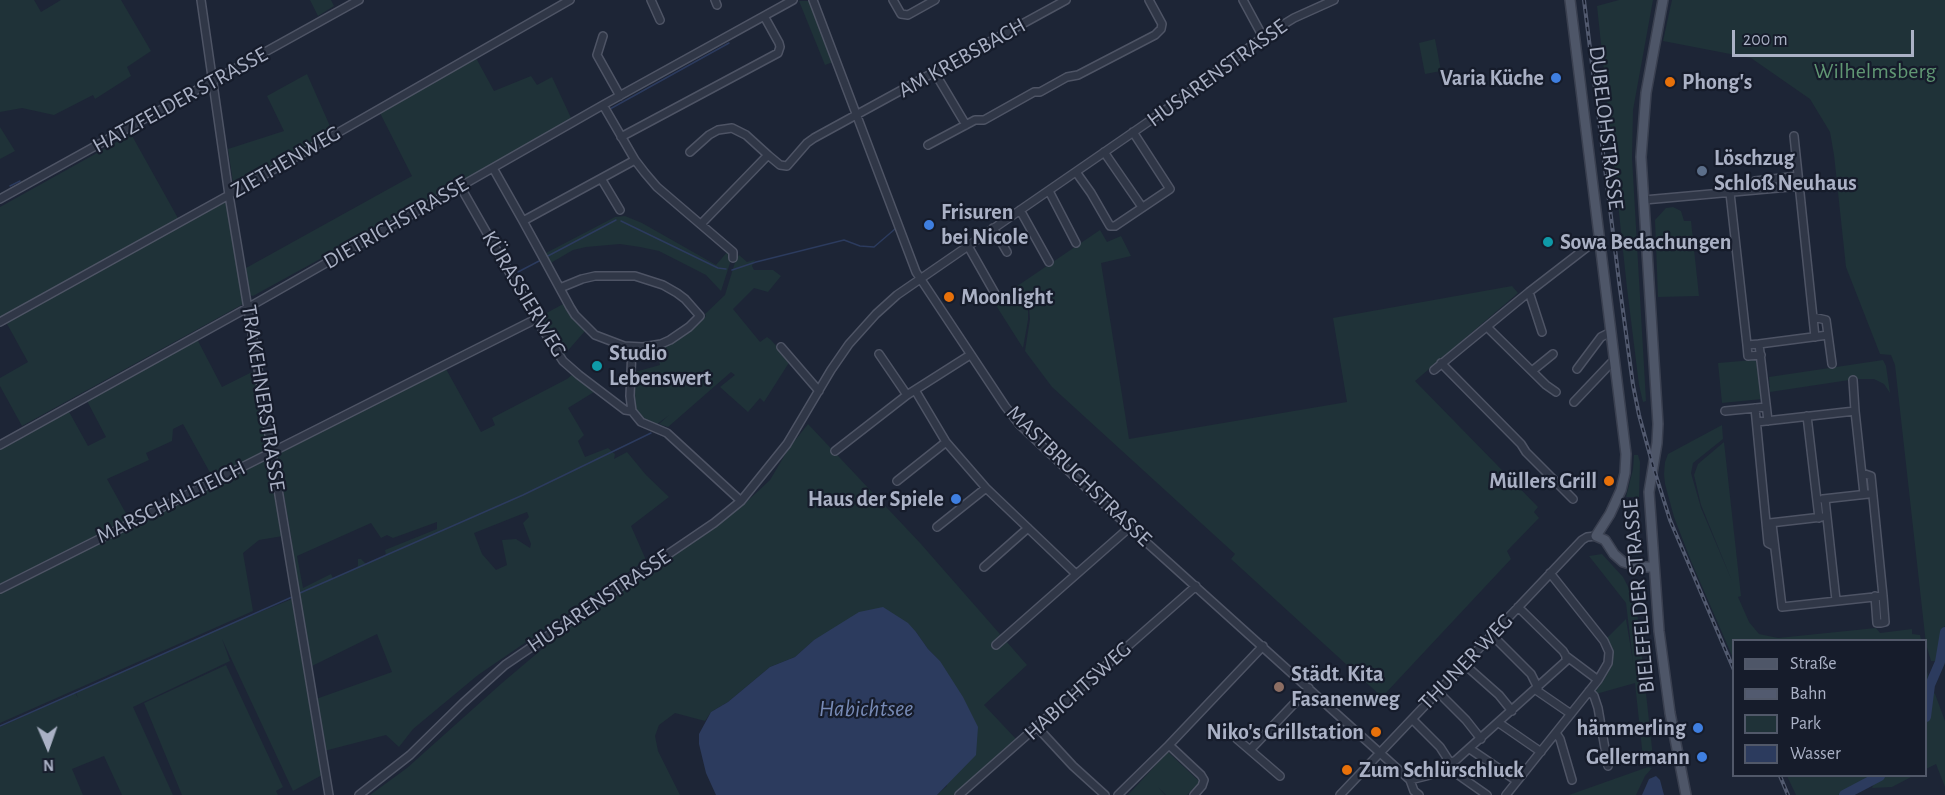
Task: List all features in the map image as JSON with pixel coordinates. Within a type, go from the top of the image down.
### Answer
[{"type":"main road","name":"DUBELOHSTRASSE","points":[[1570,0],[1625,437],[1626,463],[1621,490],[1600,538]]},
{"type":"main road","name":"BIELEFELDER STRASSE","points":[[1663,0],[1646,93],[1641,157],[1658,424],[1649,488],[1653,567],[1665,676],[1686,795]]},
{"type":"main road","points":[[1600,538],[1623,562],[1640,567],[1653,567]]},
{"type":"street","name":"TRAKEHNERSTRASSE","points":[[201,0],[229,195],[328,795]]},
{"type":"street","name":"HATZFELDER STRASSE","points":[[0,199],[359,0]]},
{"type":"street","name":"ZIETHENWEG","points":[[0,322],[229,195],[570,0]]},
{"type":"street","points":[[651,0],[660,20]]},
{"type":"street","name":"DIETRICHSTRASSE","points":[[0,445],[793,0]]},
{"type":"street","name":"MASTBRUCHSTRASSE","points":[[813,0],[920,279],[1019,424],[1410,780]]},
{"type":"street","points":[[893,0],[902,14],[908,15],[935,0]]},
{"type":"street","points":[[928,145],[975,120],[984,120],[1034,92],[1040,92],[1067,77],[1078,75],[1155,34],[1161,30],[1162,24],[1149,0]]},
{"type":"street","points":[[1244,0],[1263,37]]},
{"type":"street","name":"HUSARENSTRASSE","points":[[358,795],[410,755],[505,665],[717,522],[741,501],[787,444],[849,344],[897,295],[1200,85],[1263,37],[1293,18],[1334,0]]},
{"type":"street","name":"AM KREBSBACH","points":[[768,154],[780,165],[787,166],[807,143],[1062,1]]},
{"type":"street","points":[[621,137],[778,53],[779,43],[765,16]]},
{"type":"street","points":[[603,36],[597,55],[620,96]]},
{"type":"street","points":[[935,73],[966,125]]},
{"type":"street","points":[[603,105],[635,160],[657,186],[733,252],[733,258]]},
{"type":"street","points":[[690,152],[709,135],[718,130],[732,128],[746,135],[768,154],[701,224]]},
{"type":"street","name":"HUSARENSTRASSE","points":[[1076,172],[1110,226],[1116,226],[1170,189],[1133,132]]},
{"type":"street","points":[[1794,136],[1815,337]]},
{"type":"street","points":[[1104,152],[1142,207]]},
{"type":"street","points":[[523,221],[635,160]]},
{"type":"street","points":[[493,168],[575,315],[595,335],[611,343],[632,348],[661,344],[689,327],[700,316],[678,293],[663,285],[635,276],[595,276],[560,288]]},
{"type":"street","points":[[1756,190],[1755,181],[1798,176]]},
{"type":"street","points":[[602,180],[620,210]]},
{"type":"street","name":"KÜRASSIERWEG","points":[[460,186],[536,319],[563,361],[625,410],[632,411],[641,422],[667,433],[741,501]]},
{"type":"street","points":[[1644,200],[1800,186]]},
{"type":"street","points":[[1049,190],[1076,243]]},
{"type":"street","points":[[1730,193],[1748,356],[1761,355]]},
{"type":"street","points":[[1020,210],[1049,262]]},
{"type":"street","points":[[993,228],[1007,252]]},
{"type":"street","points":[[1434,370],[1528,292],[1595,241],[1600,240]]},
{"type":"street","points":[[968,246],[983,271],[986,282],[997,297]]},
{"type":"street","points":[[1528,292],[1542,332]]},
{"type":"street","points":[[1813,317],[1826,320],[1833,364]]},
{"type":"street","name":"MARSCHALLTEICH","points":[[0,589],[536,319]]},
{"type":"street","points":[[1487,327],[1556,392]]},
{"type":"street","points":[[1577,369],[1601,337],[1611,332]]},
{"type":"street","points":[[1747,345],[1828,335]]},
{"type":"street","points":[[1759,344],[1768,421]]},
{"type":"street","points":[[781,347],[819,391]]},
{"type":"street","points":[[632,348],[630,396],[632,411]]},
{"type":"street","points":[[879,354],[907,395]]},
{"type":"street","points":[[1532,371],[1553,354]]},
{"type":"street","points":[[836,451],[907,395],[970,355]]},
{"type":"street","points":[[1574,402],[1611,363],[1615,362]]},
{"type":"street","points":[[1441,363],[1573,499]]},
{"type":"street","points":[[1853,380],[1864,494]]},
{"type":"street","points":[[915,390],[946,442],[986,488],[1075,573]]},
{"type":"street","points":[[1725,411],[1766,407]]},
{"type":"street","points":[[1755,408],[1769,523],[1768,543],[1774,546],[1782,607],[1879,596],[1871,476],[1862,473]]},
{"type":"street","points":[[1756,422],[1855,411]]},
{"type":"street","points":[[1807,416],[1817,500],[1823,517],[1836,600]]},
{"type":"street","points":[[897,481],[946,442]]},
{"type":"street","points":[[937,527],[986,488]]},
{"type":"street","points":[[1817,500],[1873,493]]},
{"type":"street","points":[[1823,517],[1826,499]]},
{"type":"street","points":[[1769,523],[1823,517]]},
{"type":"street","points":[[996,645],[1075,573],[1130,527]]},
{"type":"street","points":[[984,567],[1028,528]]},
{"type":"street","name":"THUNER WEG","points":[[1340,795],[1582,540],[1587,537],[1600,538]]},
{"type":"street","points":[[1506,795],[1598,680],[1608,663],[1607,647],[1550,573]]},
{"type":"street","name":"HABICHTSWEG","points":[[959,795],[1196,586]]},
{"type":"street","points":[[1518,607],[1566,656],[1598,680]]},
{"type":"street","points":[[1491,635],[1531,674],[1537,689],[1570,714]]},
{"type":"street","points":[[1118,795],[1263,646]]},
{"type":"street","points":[[1414,794],[1410,780],[1430,775],[1449,765],[1470,749],[1566,661],[1566,656]]},
{"type":"street","points":[[1464,664],[1499,695],[1512,711]]},
{"type":"street","points":[[1250,750],[1309,688]]},
{"type":"street","points":[[1589,691],[1594,696],[1598,708],[1608,766]]},
{"type":"street","points":[[1438,692],[1481,739]]},
{"type":"street","points":[[1412,718],[1440,747],[1449,765],[1488,795]]},
{"type":"street","points":[[1499,723],[1541,752]]},
{"type":"street","points":[[1037,727],[1073,766],[1105,795]]},
{"type":"street","points":[[1556,733],[1560,739],[1572,780]]},
{"type":"street","points":[[1237,739],[1280,776]]},
{"type":"street","points":[[1169,745],[1204,780],[1194,795]]},
{"type":"street","points":[[1470,749],[1517,781]]},
{"type":"green space","points":[[0,0],[34,0],[41,12],[61,0],[121,0],[151,51],[127,67],[131,76],[95,99],[93,95],[54,115],[22,108],[0,112]]},
{"type":"green space","points":[[310,0],[331,0],[334,6],[318,16]]},
{"type":"green space","points":[[1619,0],[1653,0],[1633,110],[1632,158],[1646,401],[1643,402],[1627,288],[1597,6]]},
{"type":"green space","name":"Wilhelmsberg","points":[[1672,0],[1945,0],[1945,626],[1937,661],[1931,661],[1925,639],[1895,365],[1891,355],[1880,354],[1846,267],[1830,132],[1810,99],[1751,58],[1663,41]]},
{"type":"green space","points":[[799,1],[809,1],[833,62],[825,65]]},
{"type":"green space","points":[[1435,39],[1441,71],[1425,74],[1419,43]]},
{"type":"green space","points":[[476,58],[494,91],[531,76],[537,85],[552,77],[572,120],[253,296],[250,295],[246,268],[412,176],[380,113]]},
{"type":"green space","points":[[307,74],[333,133],[234,189],[228,149],[284,131],[267,96]]},
{"type":"green space","points":[[0,127],[15,151],[0,159]]},
{"type":"green space","points":[[131,134],[179,220],[0,319],[0,207]]},
{"type":"green space","points":[[229,200],[245,303],[22,426],[0,386],[0,378],[28,362],[6,322]]},
{"type":"green space","points":[[1673,207],[1681,211],[1684,221],[1691,221],[1699,296],[1658,297],[1655,220],[1666,208]]},
{"type":"green space","points":[[625,216],[642,223],[716,265],[728,251],[732,257],[721,291],[706,275],[659,251],[640,247],[620,244],[586,247],[573,250],[549,264],[544,254],[615,217]]},
{"type":"green space","points":[[1100,230],[1107,242],[1121,236],[1131,256],[1101,263],[1129,439],[1347,402],[1333,318],[1512,286],[1518,293],[1415,381],[1538,507],[1534,512],[1539,518],[1507,551],[1511,559],[1382,697],[1231,559],[1235,554],[1052,387],[1025,351],[1030,319],[1028,296],[1028,320],[1023,348],[997,307],[998,299]]},
{"type":"green space","points":[[739,255],[747,262],[755,260],[752,266],[754,270],[773,270],[781,276],[768,292],[754,288],[733,309],[760,342],[767,337],[790,361],[764,402],[760,398],[748,412],[720,387],[735,375],[731,372],[668,427],[659,424],[669,415],[656,425],[643,421],[634,411],[635,372],[660,365],[656,348],[684,336],[725,295]]},
{"type":"green space","points":[[565,303],[574,320],[585,331],[564,355],[541,316]]},
{"type":"green space","points":[[197,339],[222,387],[256,370],[269,450],[213,478],[183,424],[173,429],[172,441],[146,453],[149,460],[107,479],[129,519],[0,584],[0,448],[68,410],[88,446],[106,437],[86,399]]},
{"type":"green space","points":[[1753,360],[1758,362],[1762,399],[1722,403],[1718,363]]},
{"type":"green space","points":[[1883,360],[1890,393],[1884,384],[1874,379],[1856,379],[1770,392],[1769,377]]},
{"type":"green space","points":[[446,369],[481,432],[495,425],[492,418],[567,379],[574,373],[594,392],[568,408],[584,435],[578,441],[585,457],[608,448],[615,454],[614,459],[627,452],[646,475],[669,497],[631,526],[646,560],[478,675],[413,729],[399,747],[386,735],[324,751],[316,699],[392,672],[377,634],[312,666],[289,543],[292,542],[277,454],[321,431],[323,433],[322,430]],"holes":[[[527,512],[529,517],[523,523],[531,544],[530,548],[516,539],[502,540],[507,565],[496,570],[482,554],[474,533]],[[437,522],[437,529],[385,550],[386,555],[366,564],[358,559],[358,566],[354,569],[333,578],[331,574],[303,588],[297,556],[371,523],[381,538],[387,535],[393,538]]]},
{"type":"green space","points":[[808,424],[921,544],[1027,665],[984,705],[1016,739],[954,795],[937,795],[947,786],[940,661],[916,632],[814,640],[795,657],[770,667],[728,702],[711,712],[705,721],[675,713],[659,725],[655,736],[658,751],[680,795],[370,795],[407,768],[574,622],[712,530],[742,506],[770,480],[789,448]]},
{"type":"green space","points":[[1722,425],[1723,439],[1693,463],[1691,473],[1701,508],[1732,581],[1701,505],[1694,475],[1698,464],[1724,442],[1741,596],[1738,597],[1749,622],[1759,634],[1778,638],[1876,628],[1880,633],[1912,629],[1912,634],[1920,635],[1921,639],[1732,639],[1732,656],[1674,517],[1664,474],[1668,454]]},
{"type":"green space","points":[[1634,455],[1638,455],[1640,462],[1639,497],[1626,497],[1633,469]]},
{"type":"green space","points":[[269,458],[283,536],[259,540],[243,553],[253,611],[0,723],[0,591]]},
{"type":"green space","points":[[1602,554],[1623,577],[1636,602],[1653,757],[1643,758],[1635,683],[1596,694],[1595,692],[1612,665],[1613,649],[1607,638],[1626,619],[1633,662],[1626,603],[1589,556]]},
{"type":"green space","points":[[292,599],[322,775],[293,791],[222,639],[230,661],[133,707],[173,795],[122,795],[104,756],[72,769],[83,795],[0,795],[0,727],[75,693],[78,698],[76,693],[218,629]]},
{"type":"green space","points":[[226,665],[283,787],[276,791],[278,795],[182,795],[144,703]]},
{"type":"green space","points":[[1927,686],[1935,694],[1945,721],[1945,787],[1936,764],[1927,768]]},
{"type":"green space","points":[[1168,752],[1200,782],[1187,795],[1166,795],[1158,787],[1165,795],[1128,795]]},
{"type":"green space","points":[[1648,767],[1652,768],[1645,776],[1636,795],[1569,795]]},
{"type":"green space","points":[[1787,777],[1873,777],[1838,795],[1796,795]]},
{"type":"green space","points":[[1877,777],[1911,777],[1892,787],[1872,788]]},
{"type":"water","name":"Habichtsee","points":[[883,607],[908,623],[916,632],[940,661],[963,697],[978,727],[976,755],[937,795],[716,795],[706,773],[699,744],[699,734],[711,712],[728,702],[770,667],[795,657],[814,640],[859,612]]},
{"type":"water","points":[[1656,776],[1660,780],[1664,795],[1642,795],[1649,779]]},
{"type":"waterway","points":[[610,109],[729,43]]},
{"type":"waterway","points":[[10,186],[20,181]]},
{"type":"waterway","points":[[546,257],[616,220]]},
{"type":"waterway","points":[[621,221],[718,268],[726,269]]},
{"type":"waterway","points":[[732,270],[844,240],[860,246],[874,247],[895,229]]},
{"type":"waterway","points":[[518,272],[539,261]]},
{"type":"waterway","points":[[300,593],[523,495],[651,433]]},
{"type":"waterway","points":[[0,726],[292,597]]},
{"type":"waterway","points":[[1927,709],[1930,685],[1940,662],[1945,632]]},
{"type":"waterway","points":[[1844,795],[1878,777]]},
{"type":"railway","points":[[1584,0],[1620,289],[1639,415],[1670,520],[1732,665]]},
{"type":"railway","points":[[1780,777],[1788,795]]},
{"type":"place","name":"Varia Küche","points":[[1556,78]]},
{"type":"place","name":"Phong's","points":[[1670,82]]},
{"type":"place","name":"Löschzug Schloß Neuhaus","points":[[1702,171]]},
{"type":"place","name":"Frisuren bei Nicole","points":[[929,225]]},
{"type":"place","name":"Sowa Bedachungen","points":[[1548,242]]},
{"type":"place","name":"Moonlight","points":[[949,297]]},
{"type":"place","name":"Studio Lebenswert","points":[[597,366]]},
{"type":"place","name":"Müllers Grill","points":[[1609,481]]},
{"type":"place","name":"Haus der Spiele","points":[[956,499]]},
{"type":"place","name":"Städt. Kita Fasanenweg","points":[[1279,687]]},
{"type":"place","name":"hämmerling","points":[[1698,728]]},
{"type":"place","name":"Niko's Grillstation","points":[[1376,732]]},
{"type":"place","name":"Gellermann","points":[[1702,757]]},
{"type":"place","name":"Zum Schlürschluck","points":[[1347,770]]}]
